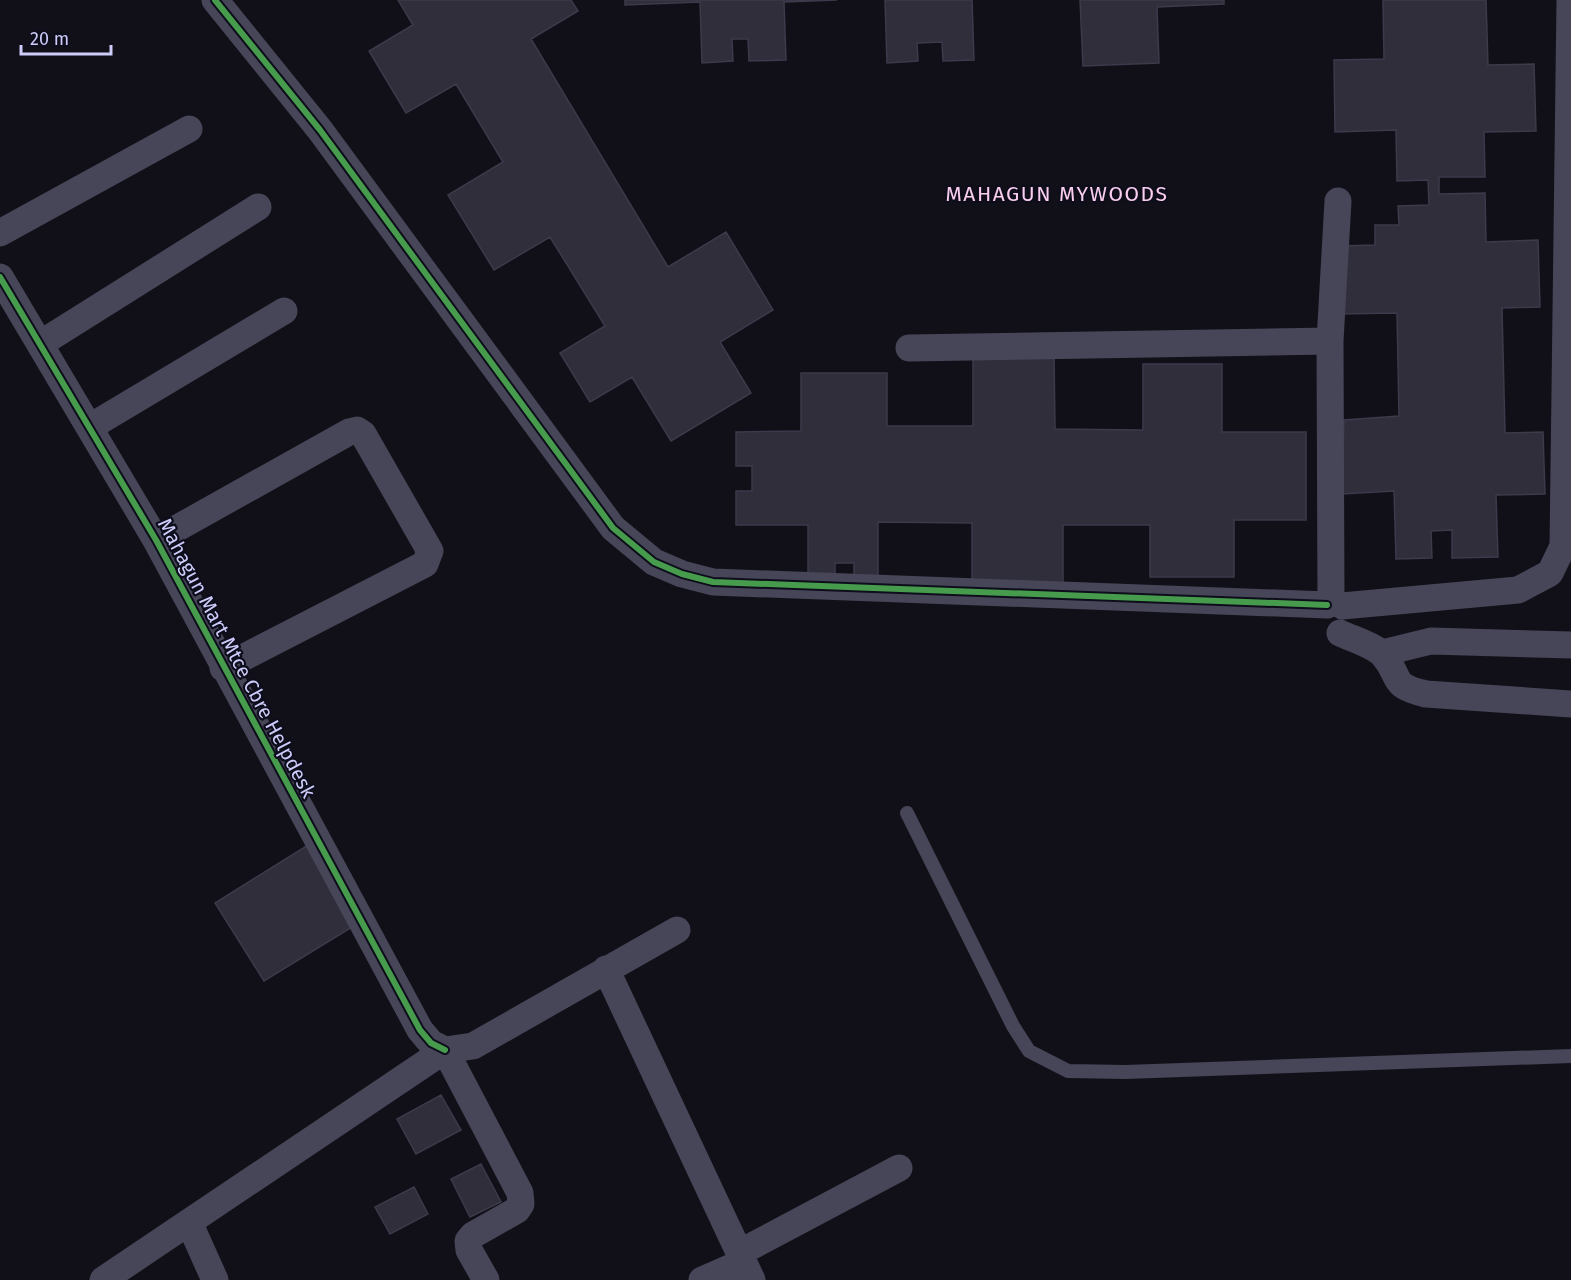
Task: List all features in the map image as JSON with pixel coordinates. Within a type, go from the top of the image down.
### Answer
[{"type":"street","points":[[220,1],[320,130],[613,528],[654,562],[682,574],[713,582],[1333,605],[1518,590],[1551,573],[1563,546],[1570,0]]},
{"type":"street","points":[[0,233],[189,129]]},
{"type":"street","points":[[1333,605],[1330,341],[1338,201]]},
{"type":"street","points":[[40,345],[258,207]]},
{"type":"street","name":"Mahagun Mart Mtce Cbre Helpdesk","points":[[4,293],[40,345],[156,540],[420,1030],[430,1043],[445,1050]]},
{"type":"street","points":[[90,427],[284,311]]},
{"type":"street","points":[[909,348],[1330,341]]},
{"type":"street","points":[[156,540],[349,432],[357,430],[363,434],[430,550],[425,564],[223,668]]},
{"type":"street","points":[[1333,605],[1319,613],[1319,623],[1325,632],[1340,633],[1382,653],[1398,683],[1409,690],[1426,694],[1571,704]]},
{"type":"street","points":[[1382,653],[1431,641],[1571,645]]},
{"type":"street","points":[[104,1280],[445,1050],[473,1046],[677,930]]},
{"type":"street","points":[[606,969],[745,1265]]},
{"type":"street","points":[[445,1050],[520,1193],[521,1204],[517,1210],[473,1235],[468,1241],[469,1250],[486,1280]]},
{"type":"street","points":[[702,1280],[745,1265],[899,1168]]},
{"type":"street","points":[[189,1222],[215,1280]]},
{"type":"lane","points":[[908,813],[1013,1026],[1029,1051],[1068,1071],[1126,1072],[1571,1056]]},
{"type":"building","points":[[398,0],[571,0],[578,11],[531,39],[668,267],[726,232],[773,310],[720,342],[751,393],[671,441],[632,377],[590,402],[560,353],[605,326],[550,237],[494,270],[448,195],[503,162],[456,84],[406,113],[369,51],[413,25]]},
{"type":"building","points":[[625,0],[837,0],[784,2],[786,60],[749,61],[748,39],[732,39],[733,61],[702,63],[700,2],[625,5]]},
{"type":"building","points":[[885,0],[972,0],[974,60],[943,61],[942,42],[917,43],[918,61],[887,63]]},
{"type":"building","points":[[1080,0],[1224,0],[1224,4],[1157,7],[1159,63],[1083,66]]},
{"type":"building","points":[[1383,0],[1486,0],[1488,65],[1534,64],[1536,131],[1484,132],[1485,177],[1439,177],[1439,194],[1485,193],[1486,242],[1538,240],[1540,307],[1502,308],[1505,433],[1543,432],[1545,494],[1496,495],[1498,557],[1452,558],[1452,530],[1431,531],[1432,558],[1396,559],[1394,491],[1342,494],[1344,420],[1399,416],[1397,313],[1339,314],[1338,246],[1375,245],[1375,225],[1399,225],[1398,206],[1429,205],[1428,180],[1397,181],[1396,130],[1335,132],[1334,60],[1384,59]]},
{"type":"building","points":[[973,353],[1054,353],[1055,429],[1143,430],[1143,364],[1222,364],[1222,432],[1306,432],[1306,520],[1234,520],[1234,577],[1150,577],[1150,525],[1063,525],[1063,587],[972,587],[972,523],[878,522],[878,581],[854,581],[854,563],[835,563],[835,581],[808,581],[808,525],[736,525],[736,491],[752,491],[752,466],[736,466],[736,432],[801,431],[801,373],[887,373],[887,426],[973,426]]},
{"type":"building","points":[[308,845],[357,924],[264,981],[215,903]]},
{"type":"building","points":[[441,1095],[461,1130],[416,1154],[397,1119]]},
{"type":"building","points":[[481,1164],[501,1202],[470,1217],[451,1179]]},
{"type":"building","points":[[414,1187],[428,1214],[390,1234],[375,1207]]},
{"type":"cycle path","points":[[215,0],[320,130],[613,528],[654,562],[682,574],[713,582],[1327,605]]},
{"type":"cycle path","points":[[0,277],[156,540],[420,1030],[431,1043],[445,1050]]},
{"type":"district","name":"MAHAGUN MYWOODS","points":[[1057,194]]}]
